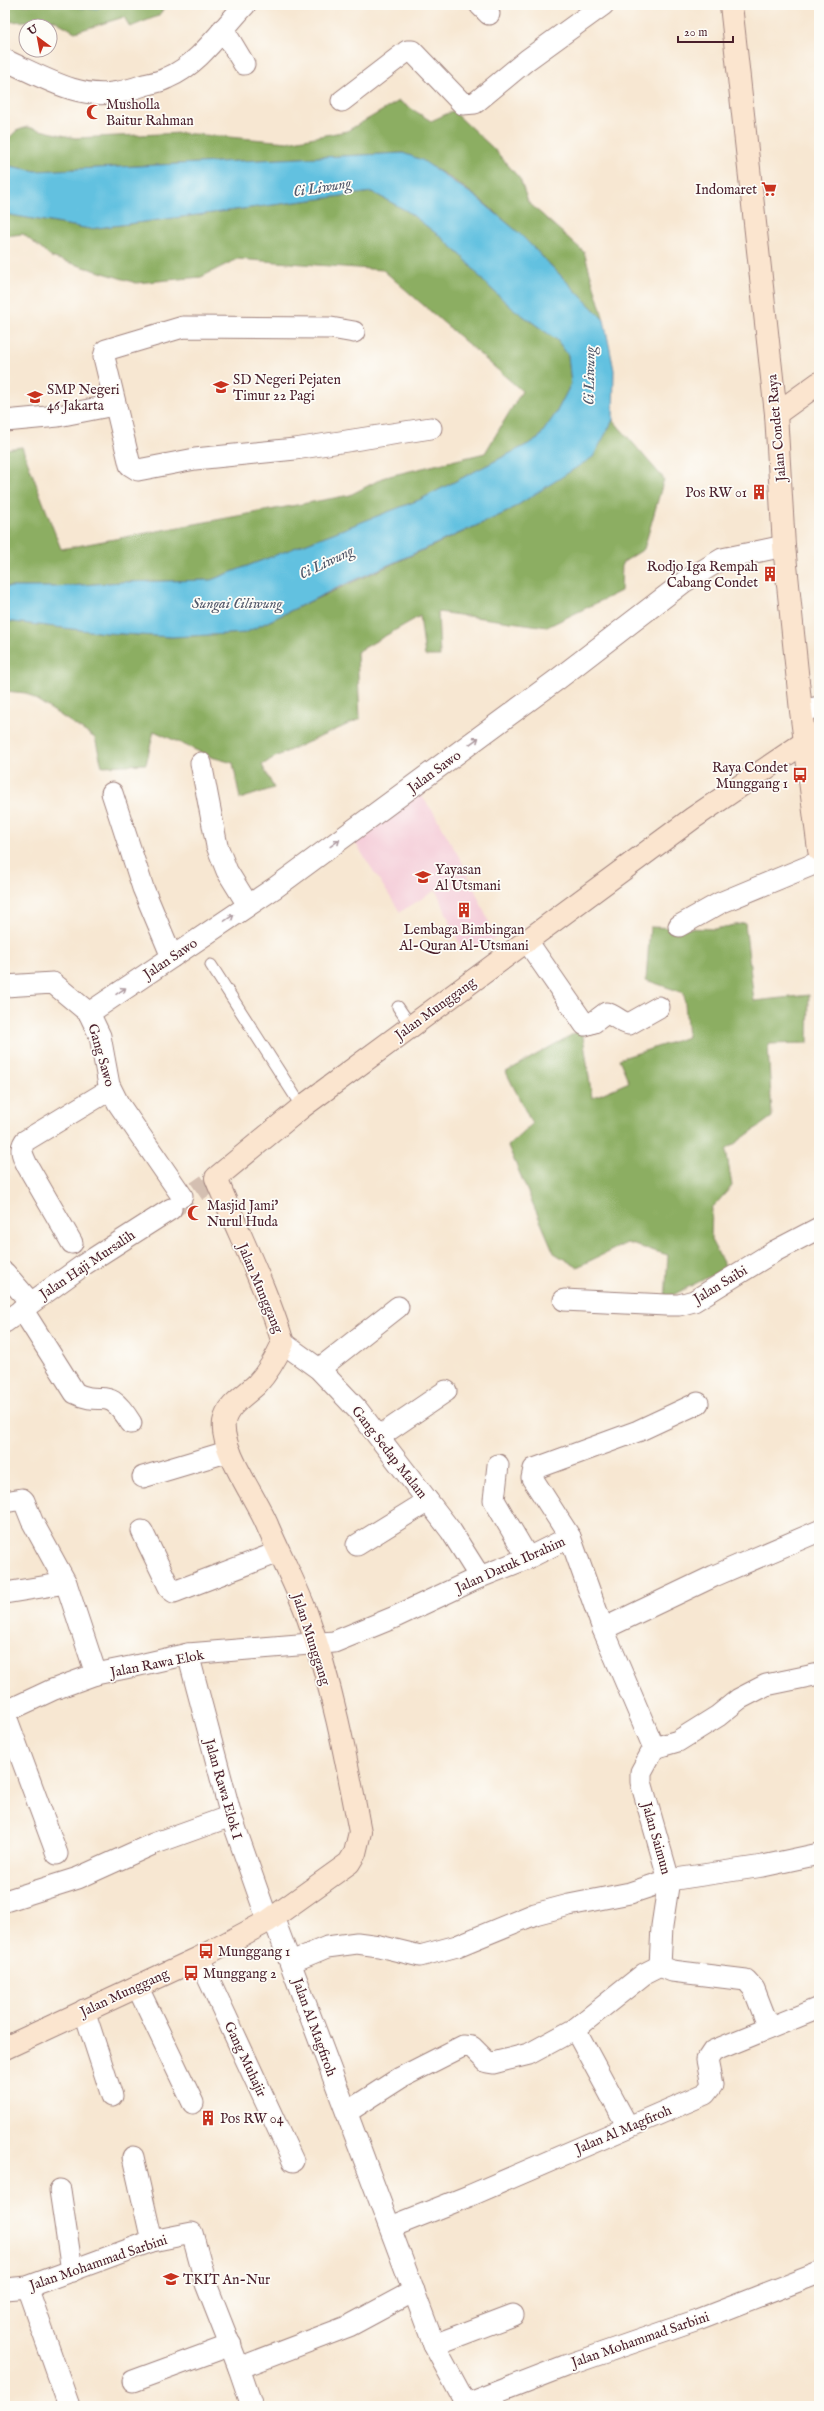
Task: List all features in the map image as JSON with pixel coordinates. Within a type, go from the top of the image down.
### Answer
[{"type":"street","points":[[5,60],[72,89],[109,95],[167,78],[186,66],[245,5]]},
{"type":"street","points":[[342,101],[407,51],[412,51],[463,104],[475,103],[527,60],[603,5]]},
{"type":"street","name":"Jalan Condet Raya","points":[[731,5],[776,414],[784,546],[810,709],[805,742],[819,850]]},
{"type":"street","points":[[223,29],[244,64]]},
{"type":"street","points":[[354,332],[331,328],[183,327],[109,348],[104,354],[114,405],[130,465],[138,470],[195,459],[295,450],[431,428]]},
{"type":"street","points":[[776,414],[819,383]]},
{"type":"street","points":[[5,421],[58,416],[114,405]]},
{"type":"street","name":"Jalan Sawo","points":[[89,1013],[248,906],[558,679],[684,582],[722,559],[784,546]]},
{"type":"street","name":"Jalan Munggang","points":[[5,2048],[84,2010],[199,1958],[270,1919],[349,1863],[355,1853],[360,1832],[341,1730],[317,1645],[306,1612],[266,1522],[224,1439],[224,1421],[234,1404],[257,1384],[275,1361],[283,1343],[273,1310],[212,1181],[302,1107],[411,1026],[692,818],[805,742]]},
{"type":"street","points":[[201,763],[217,846],[227,871],[248,906]]},
{"type":"street","points":[[112,793],[143,888],[172,957]]},
{"type":"street","points":[[679,926],[720,903],[819,862]]},
{"type":"street","points":[[527,941],[585,1025],[594,1022],[606,1013],[615,1015],[625,1023],[629,1024],[659,1007]]},
{"type":"street","name":"Gang Sawo","points":[[5,986],[53,983],[89,1013],[100,1036],[109,1085],[177,1203]]},
{"type":"street","points":[[78,1253],[21,1151],[25,1142],[101,1095]]},
{"type":"street","name":"Jalan Haji Mursalih","points":[[5,1322],[26,1305],[78,1253],[177,1203]]},
{"type":"street","name":"Jalan Saibi","points":[[564,1300],[666,1305],[679,1305],[694,1301],[775,1250],[819,1228]]},
{"type":"street","points":[[5,1273],[26,1305],[75,1393],[85,1398],[108,1398],[121,1407],[131,1423]]},
{"type":"street","points":[[319,1369],[398,1307]]},
{"type":"street","name":"Gang Sedap Malam","points":[[283,1343],[319,1369],[380,1436],[428,1501],[480,1577]]},
{"type":"street","points":[[380,1436],[446,1390]]},
{"type":"street","points":[[570,1537],[532,1478],[534,1469],[638,1432],[698,1403]]},
{"type":"street","points":[[143,1477],[230,1451]]},
{"type":"street","points":[[498,1465],[494,1500],[528,1558]]},
{"type":"street","points":[[5,1502],[22,1499],[24,1501],[32,1521],[66,1583],[96,1674]]},
{"type":"street","points":[[357,1545],[428,1501]]},
{"type":"street","points":[[819,1530],[714,1576],[603,1630],[654,1748],[678,1741],[718,1716],[739,1699],[766,1685],[819,1674]]},
{"type":"street","points":[[142,1531],[170,1589],[174,1592],[279,1552]]},
{"type":"street","name":"Jalan Datuk Ibrahim","points":[[317,1645],[334,1642],[395,1617],[480,1577],[528,1558],[570,1537],[603,1630]]},
{"type":"street","points":[[5,1593],[66,1583]]},
{"type":"street","name":"Jalan Rawa Elok","points":[[5,1713],[52,1690],[96,1674],[188,1654],[317,1645]]},
{"type":"street","name":"Jalan Rawa Elok I","points":[[188,1654],[231,1816],[270,1919]]},
{"type":"street","points":[[5,1713],[57,1854]]},
{"type":"street","name":"Jalan Saimun","points":[[654,1748],[641,1772],[641,1782],[669,1880],[662,1926],[660,1966]]},
{"type":"street","points":[[5,1901],[78,1878],[153,1844],[231,1816]]},
{"type":"street","points":[[291,1962],[327,1947],[357,1943],[379,1946],[420,1956],[457,1946],[535,1914],[630,1893],[669,1880],[763,1866],[819,1854]]},
{"type":"street","name":"Jalan Al Magfiroh","points":[[270,1919],[291,1962],[434,2345],[465,2405]]},
{"type":"street","name":"Gang Muhajir","points":[[199,1958],[293,2161]]},
{"type":"street","points":[[347,2112],[400,2078],[463,2046],[472,2047],[487,2062],[500,2062],[529,2054],[575,2029],[644,1974],[660,1966],[672,1971],[746,1980],[754,1989],[769,2028]]},
{"type":"street","points":[[137,1986],[193,2103]]},
{"type":"street","name":"Jalan Al Magfiroh","points":[[391,2227],[469,2196],[708,2092],[712,2082],[707,2060],[710,2054],[819,2008]]},
{"type":"street","points":[[84,2010],[112,2096]]},
{"type":"street","points":[[575,2029],[628,2127]]},
{"type":"street","points":[[133,2157],[152,2240]]},
{"type":"street","points":[[60,2190],[72,2271]]},
{"type":"street","name":"Jalan Mohammad Sarbini","points":[[5,2289],[27,2287],[152,2240],[192,2233],[206,2284],[231,2344],[252,2406]]},
{"type":"street","name":"Jalan Mohammad Sarbini","points":[[465,2405],[565,2366],[698,2320],[819,2274]]},
{"type":"street","points":[[27,2287],[69,2406]]},
{"type":"street","points":[[240,2368],[349,2326],[414,2291]]},
{"type":"street","points":[[434,2345],[513,2315]]},
{"type":"street","points":[[133,2381],[231,2344]]},
{"type":"lane","points":[[211,965],[302,1107]]},
{"type":"lane","points":[[398,1007],[411,1026]]},
{"type":"shaded area","name":"Yayasan Al Utsmani","points":[[417,790],[434,813],[463,864],[496,938],[463,952],[436,890],[400,912],[352,838]]},
{"type":"green space","points":[[5,5],[57,5],[93,9],[110,5],[167,5],[158,16],[130,27],[124,17],[75,32],[58,22],[58,18],[18,18],[18,21],[5,22]]},
{"type":"green space","points":[[399,101],[431,121],[453,111],[493,148],[520,179],[528,202],[584,252],[604,320],[511,226],[485,204],[459,184],[431,166],[403,153],[36,171],[5,165],[5,142],[16,131],[27,127],[75,138],[181,133],[288,142],[347,131]]},
{"type":"green space","points":[[372,192],[407,211],[442,238],[464,258],[484,282],[511,307],[557,340],[568,355],[571,384],[555,415],[538,439],[419,500],[211,580],[121,582],[57,587],[5,587],[5,513],[8,506],[5,505],[5,449],[22,447],[61,549],[350,495],[385,477],[485,453],[522,391],[383,270],[237,259],[201,277],[136,283],[51,257],[23,234],[5,236],[5,214],[90,229]]},
{"type":"green space","points":[[613,420],[664,479],[644,549],[622,563],[621,591],[547,627],[438,612],[440,656],[425,656],[420,616],[357,652],[360,719],[275,757],[262,765],[274,788],[240,799],[233,763],[211,757],[154,731],[146,764],[102,766],[95,738],[26,693],[5,691],[5,621],[106,633],[171,637],[245,633],[307,603],[507,512],[592,457]]},
{"type":"green space","points":[[745,923],[754,1001],[809,995],[808,1043],[768,1044],[772,1117],[726,1150],[732,1186],[712,1208],[711,1240],[726,1268],[665,1299],[668,1255],[627,1243],[577,1267],[554,1253],[508,1146],[532,1124],[506,1072],[582,1029],[592,1098],[629,1082],[619,1059],[688,1037],[684,993],[646,980],[650,927],[715,929]]},
{"type":"water","points":[[57,5],[110,5],[94,9]]},
{"type":"water","name":"Sungai Ciliwung","points":[[403,153],[422,160],[476,197],[519,233],[604,320],[614,370],[613,420],[593,457],[507,512],[339,587],[245,633],[172,637],[106,633],[5,621],[5,587],[57,587],[121,582],[211,580],[419,500],[538,439],[556,413],[571,384],[568,355],[557,340],[511,307],[484,282],[464,258],[442,238],[407,211],[372,192],[90,229],[5,214],[5,165],[36,171]]},
{"type":"tunnel","points":[[171,1209],[207,1184]]},
{"type":"place","name":"Musholla Baitur Rahman","points":[[94,112]]},
{"type":"place","name":"Indomaret","points":[[769,189]]},
{"type":"place","name":"SD Negeri Pejaten Timur 22 Pagi","points":[[221,387]]},
{"type":"place","name":"SMP Negeri 46 Jakarta","points":[[35,397]]},
{"type":"place","name":"Pos RW 01","points":[[759,492]]},
{"type":"place","name":"Rodjo Iga Rempah Cabang Condet","points":[[770,574]]},
{"type":"place","name":"Raya Condet Munggang 1","points":[[800,775]]},
{"type":"place","name":"Yayasan Al Utsmani","points":[[423,877]]},
{"type":"place","name":"Lembaga Bimbingan Al-Quran Al-Utsmani","points":[[464,910]]},
{"type":"place","name":"Masjid Jami' Nurul Huda","points":[[195,1213]]},
{"type":"place","name":"Munggang 1","points":[[206,1951]]},
{"type":"place","name":"Munggang 2","points":[[191,1973]]},
{"type":"place","name":"Pos RW 04","points":[[208,2118]]},
{"type":"place","name":"TKIT An-Nur","points":[[171,2279]]},
{"type":"water label","name":"Ci Liwung","points":[[322,187]]},
{"type":"water label","name":"Ci Liwung","points":[[589,376]]},
{"type":"water label","name":"Ci Liwung","points":[[326,562]]}]
